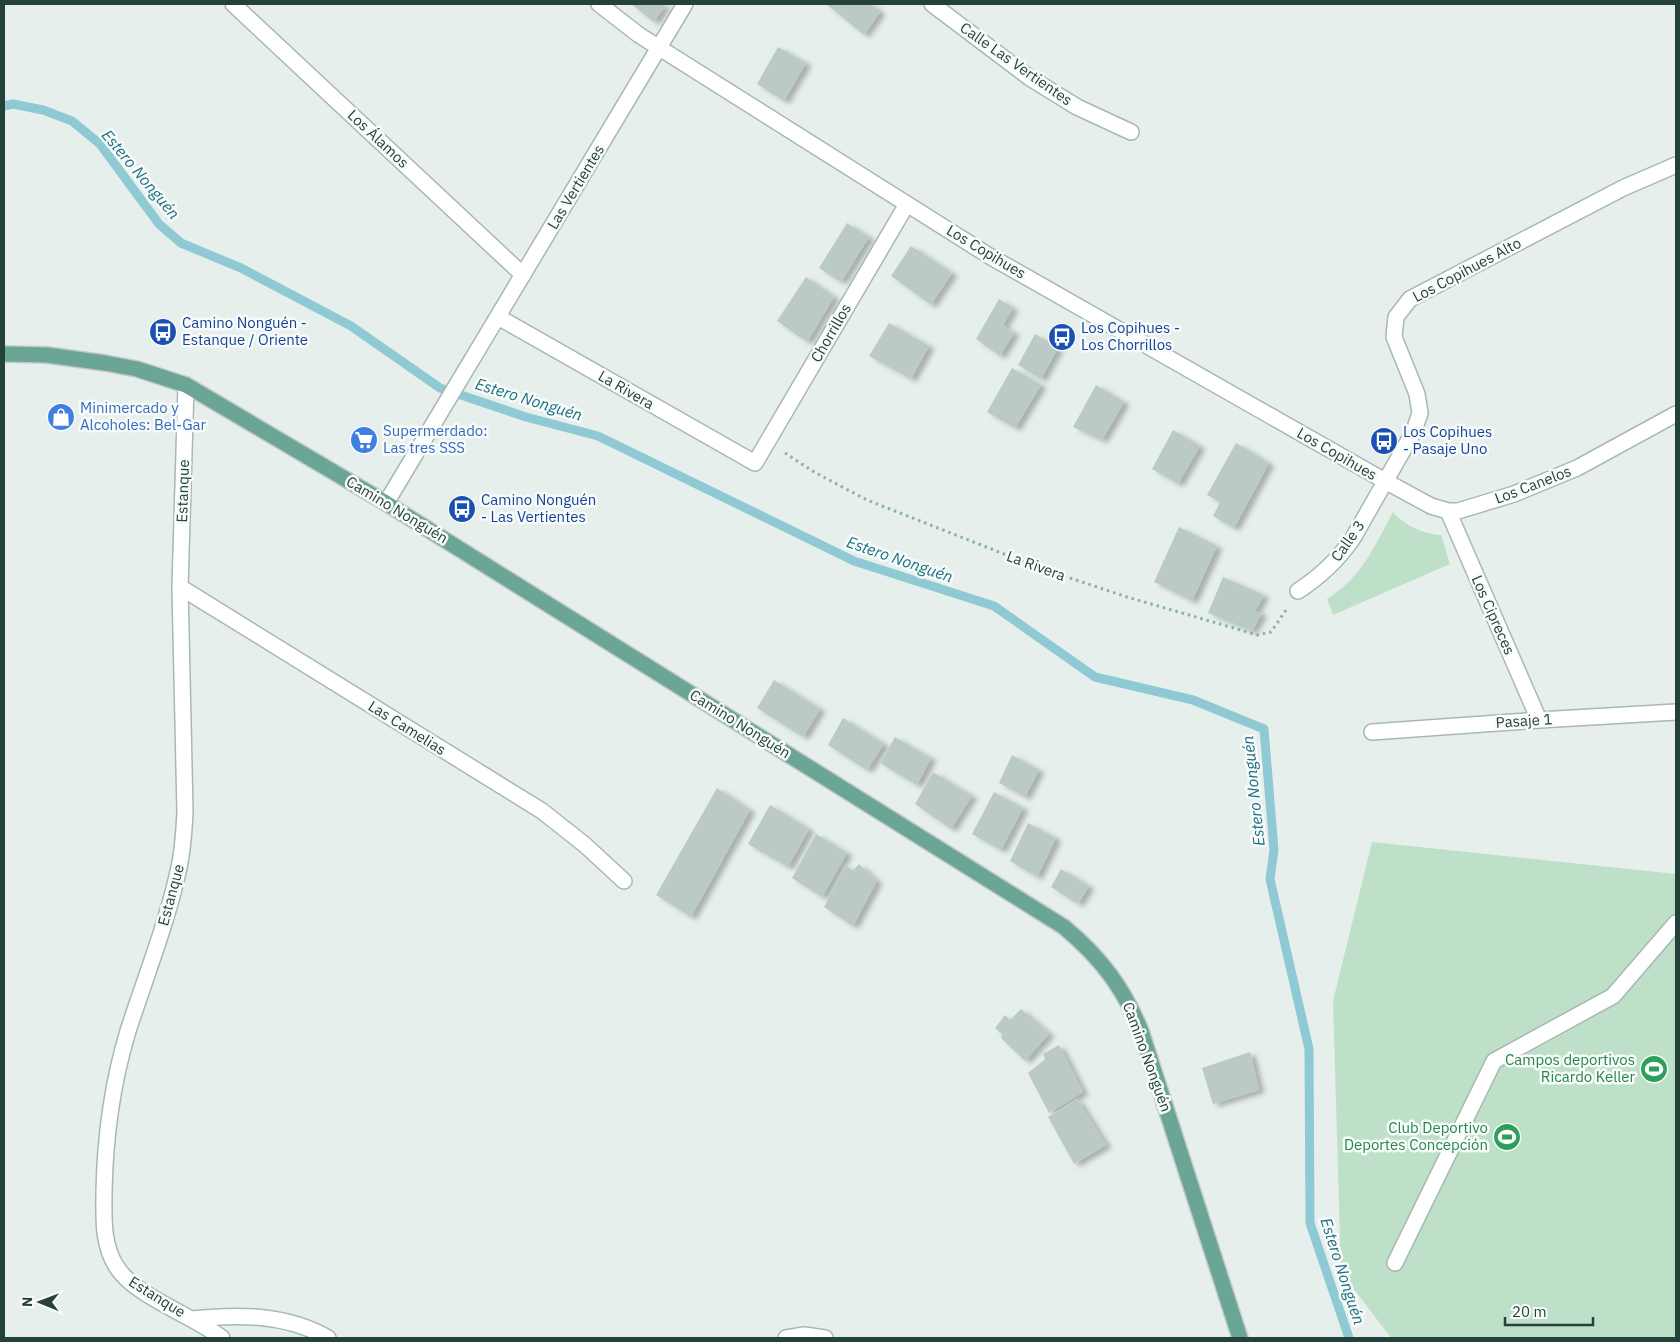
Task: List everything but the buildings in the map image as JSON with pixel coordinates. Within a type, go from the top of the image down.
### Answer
[{"type":"main road","name":"Camino Nonguén","points":[[4,354],[47,355],[105,363],[137,370],[186,385],[386,503],[1064,927],[1087,946],[1107,968],[1121,988],[1138,1024],[1240,1338]]},
{"type":"street","name":"Los Álamos","points":[[233,4],[523,275]]},
{"type":"street","name":"Los Copihues","points":[[599,4],[625,25],[660,48],[991,257],[1385,481]]},
{"type":"street","name":"Las Vertientes","points":[[386,503],[685,4]]},
{"type":"street","name":"Calle Las Vertientes","points":[[932,4],[1030,78],[1076,107],[1131,132]]},
{"type":"street","name":"Los Copihues Alto","points":[[1385,481],[1414,431],[1420,413],[1417,394],[1394,337],[1396,317],[1410,299],[1623,188],[1676,165]]},
{"type":"street","name":"Chorrillos","points":[[755,463],[907,204]]},
{"type":"street","name":"La Rivera","points":[[498,317],[755,463]]},
{"type":"street","name":"Estanque","points":[[186,385],[180,587],[185,812],[183,846],[179,870],[128,1032],[115,1083],[105,1150],[104,1233],[108,1250],[116,1266],[126,1279],[138,1289],[222,1338]]},
{"type":"street","name":"Los Canelos","points":[[1385,481],[1431,506],[1448,511],[1469,508],[1544,482],[1577,468],[1676,414]]},
{"type":"street","name":"Calle 3","points":[[1298,591],[1315,580],[1342,554],[1385,481]]},
{"type":"street","name":"Los Cipreces","points":[[1448,511],[1539,720]]},
{"type":"street","name":"Las Camelias","points":[[180,587],[542,812],[585,845],[624,881]]},
{"type":"street","name":"Pasaje 1","points":[[1372,732],[1676,712]]},
{"type":"street","points":[[1395,1263],[1494,1061],[1613,996],[1676,922]]},
{"type":"street","points":[[192,1319],[221,1316],[267,1318],[292,1324],[328,1338]]},
{"type":"street","points":[[786,1338],[804,1335],[825,1338]]},
{"type":"path","name":"La Rivera","points":[[767,442],[814,472],[867,500],[1037,567],[1127,597],[1258,635],[1272,632],[1298,591]]},
{"type":"green space","points":[[1393,512],[1414,528],[1427,533],[1441,535],[1450,564],[1333,615],[1327,599],[1358,571],[1373,549]]},
{"type":"green space","name":"Club Deportivo Deportes Concepción","points":[[1372,842],[1676,874],[1676,1338],[1391,1338],[1341,1272],[1333,1001]]},
{"type":"waterway","name":"Estero Nonguén","points":[[4,106],[13,104],[43,110],[72,121],[100,144],[159,224],[181,243],[241,268],[351,326],[440,388],[526,417],[598,436],[854,561],[994,606],[1095,677],[1193,700],[1264,729],[1274,850],[1270,879],[1309,1049],[1310,1223],[1349,1338]]},
{"type":"place","name":"Camino Nonguén - Estanque / Oriente","points":[[163,332]]},
{"type":"place","name":"Los Copihues - Los Chorrillos","points":[[1062,337]]},
{"type":"place","name":"Minimercado y Alcoholes: Bel-Gar","points":[[61,417]]},
{"type":"place","name":"Supermerdado: Las tres SSS","points":[[364,440]]},
{"type":"place","name":"Los Copihues - Pasaje Uno","points":[[1384,441]]},
{"type":"place","name":"Camino Nonguén - Las Vertientes","points":[[462,509]]},
{"type":"place","name":"Campos deportivos Ricardo Keller","points":[[1654,1069]]},
{"type":"place","name":"Club Deportivo Deportes Concepción","points":[[1507,1137]]}]
